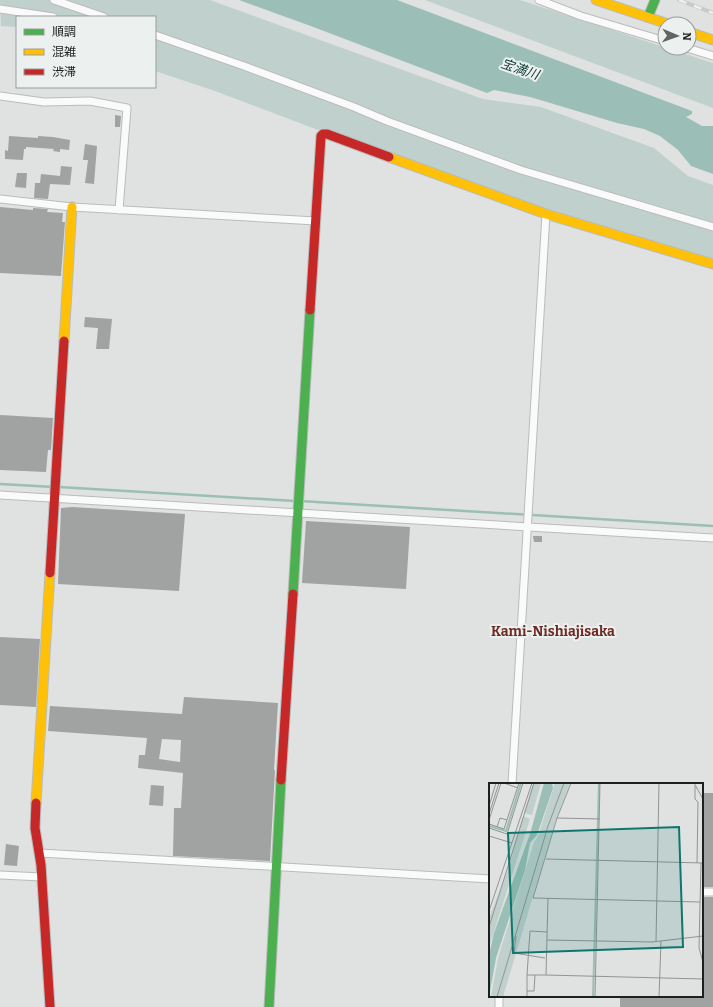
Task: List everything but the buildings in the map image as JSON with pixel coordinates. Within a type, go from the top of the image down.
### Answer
[{"type":"street","points":[[54,0],[101,16]]},
{"type":"street","points":[[539,0],[581,16],[657,39]]},
{"type":"street","points":[[596,0],[657,20]]},
{"type":"street","points":[[648,17],[654,2]]},
{"type":"street","points":[[0,8],[48,16]]},
{"type":"street","points":[[156,35],[251,68],[354,107],[394,124],[521,170],[713,227]]},
{"type":"street","points":[[697,35],[713,40]]},
{"type":"street","points":[[697,51],[713,56]]},
{"type":"street","points":[[0,96],[44,102],[90,101],[127,108],[119,210]]},
{"type":"street","points":[[269,1007],[276,867],[321,136],[326,134],[546,214],[713,264]]},
{"type":"street","points":[[0,199],[72,207],[316,221]]},
{"type":"street","points":[[50,1007],[40,853],[35,828],[72,207]]},
{"type":"street","points":[[512,783],[546,214]]},
{"type":"street","points":[[0,495],[54,495],[527,523],[713,538]]},
{"type":"street","points":[[40,853],[489,880]]},
{"type":"street","points":[[0,875],[42,877]]},
{"type":"street","points":[[499,1007],[500,997]]},
{"type":"shaded area","points":[[0,0],[210,0],[483,99],[541,107],[654,148],[688,176],[713,185],[713,260],[547,209],[431,170],[325,128],[318,130],[215,91],[156,71],[156,16],[16,16],[16,27],[1,26]]},
{"type":"shaded area","points":[[425,0],[520,0],[657,45],[657,56],[692,56],[713,63],[713,108]]},
{"type":"water","name":"宝満川","points":[[239,0],[397,0],[692,111],[692,114],[686,117],[702,126],[713,126],[713,174],[691,166],[678,150],[660,136],[644,129],[617,123],[530,97],[494,90],[487,93]]},
{"type":"waterway","points":[[0,484],[54,487]]},
{"type":"waterway","points":[[59,487],[295,501]]},
{"type":"waterway","points":[[300,501],[713,526]]},
{"type":"railway","points":[[679,0],[713,13]]},
{"type":"traffic: fast","points":[[648,17],[655,0]]},
{"type":"traffic: fast","points":[[293,594],[310,310]]},
{"type":"traffic: fast","points":[[269,1007],[281,780]]},
{"type":"traffic: slow","points":[[596,0],[657,20]]},
{"type":"traffic: slow","points":[[697,35],[713,40]]},
{"type":"traffic: slow","points":[[389,157],[546,214],[713,264]]},
{"type":"traffic: slow","points":[[64,341],[72,207]]},
{"type":"traffic: slow","points":[[36,803],[50,573]]},
{"type":"traffic: jam","points":[[310,310],[321,136],[323,134],[327,134],[389,157]]},
{"type":"traffic: jam","points":[[50,573],[64,341]]},
{"type":"traffic: jam","points":[[281,780],[293,594]]},
{"type":"traffic: jam","points":[[36,803],[35,828],[41,865],[50,1007]]},
{"type":"district","name":"Kami-Nishiajisaka","points":[[553,631]]}]
